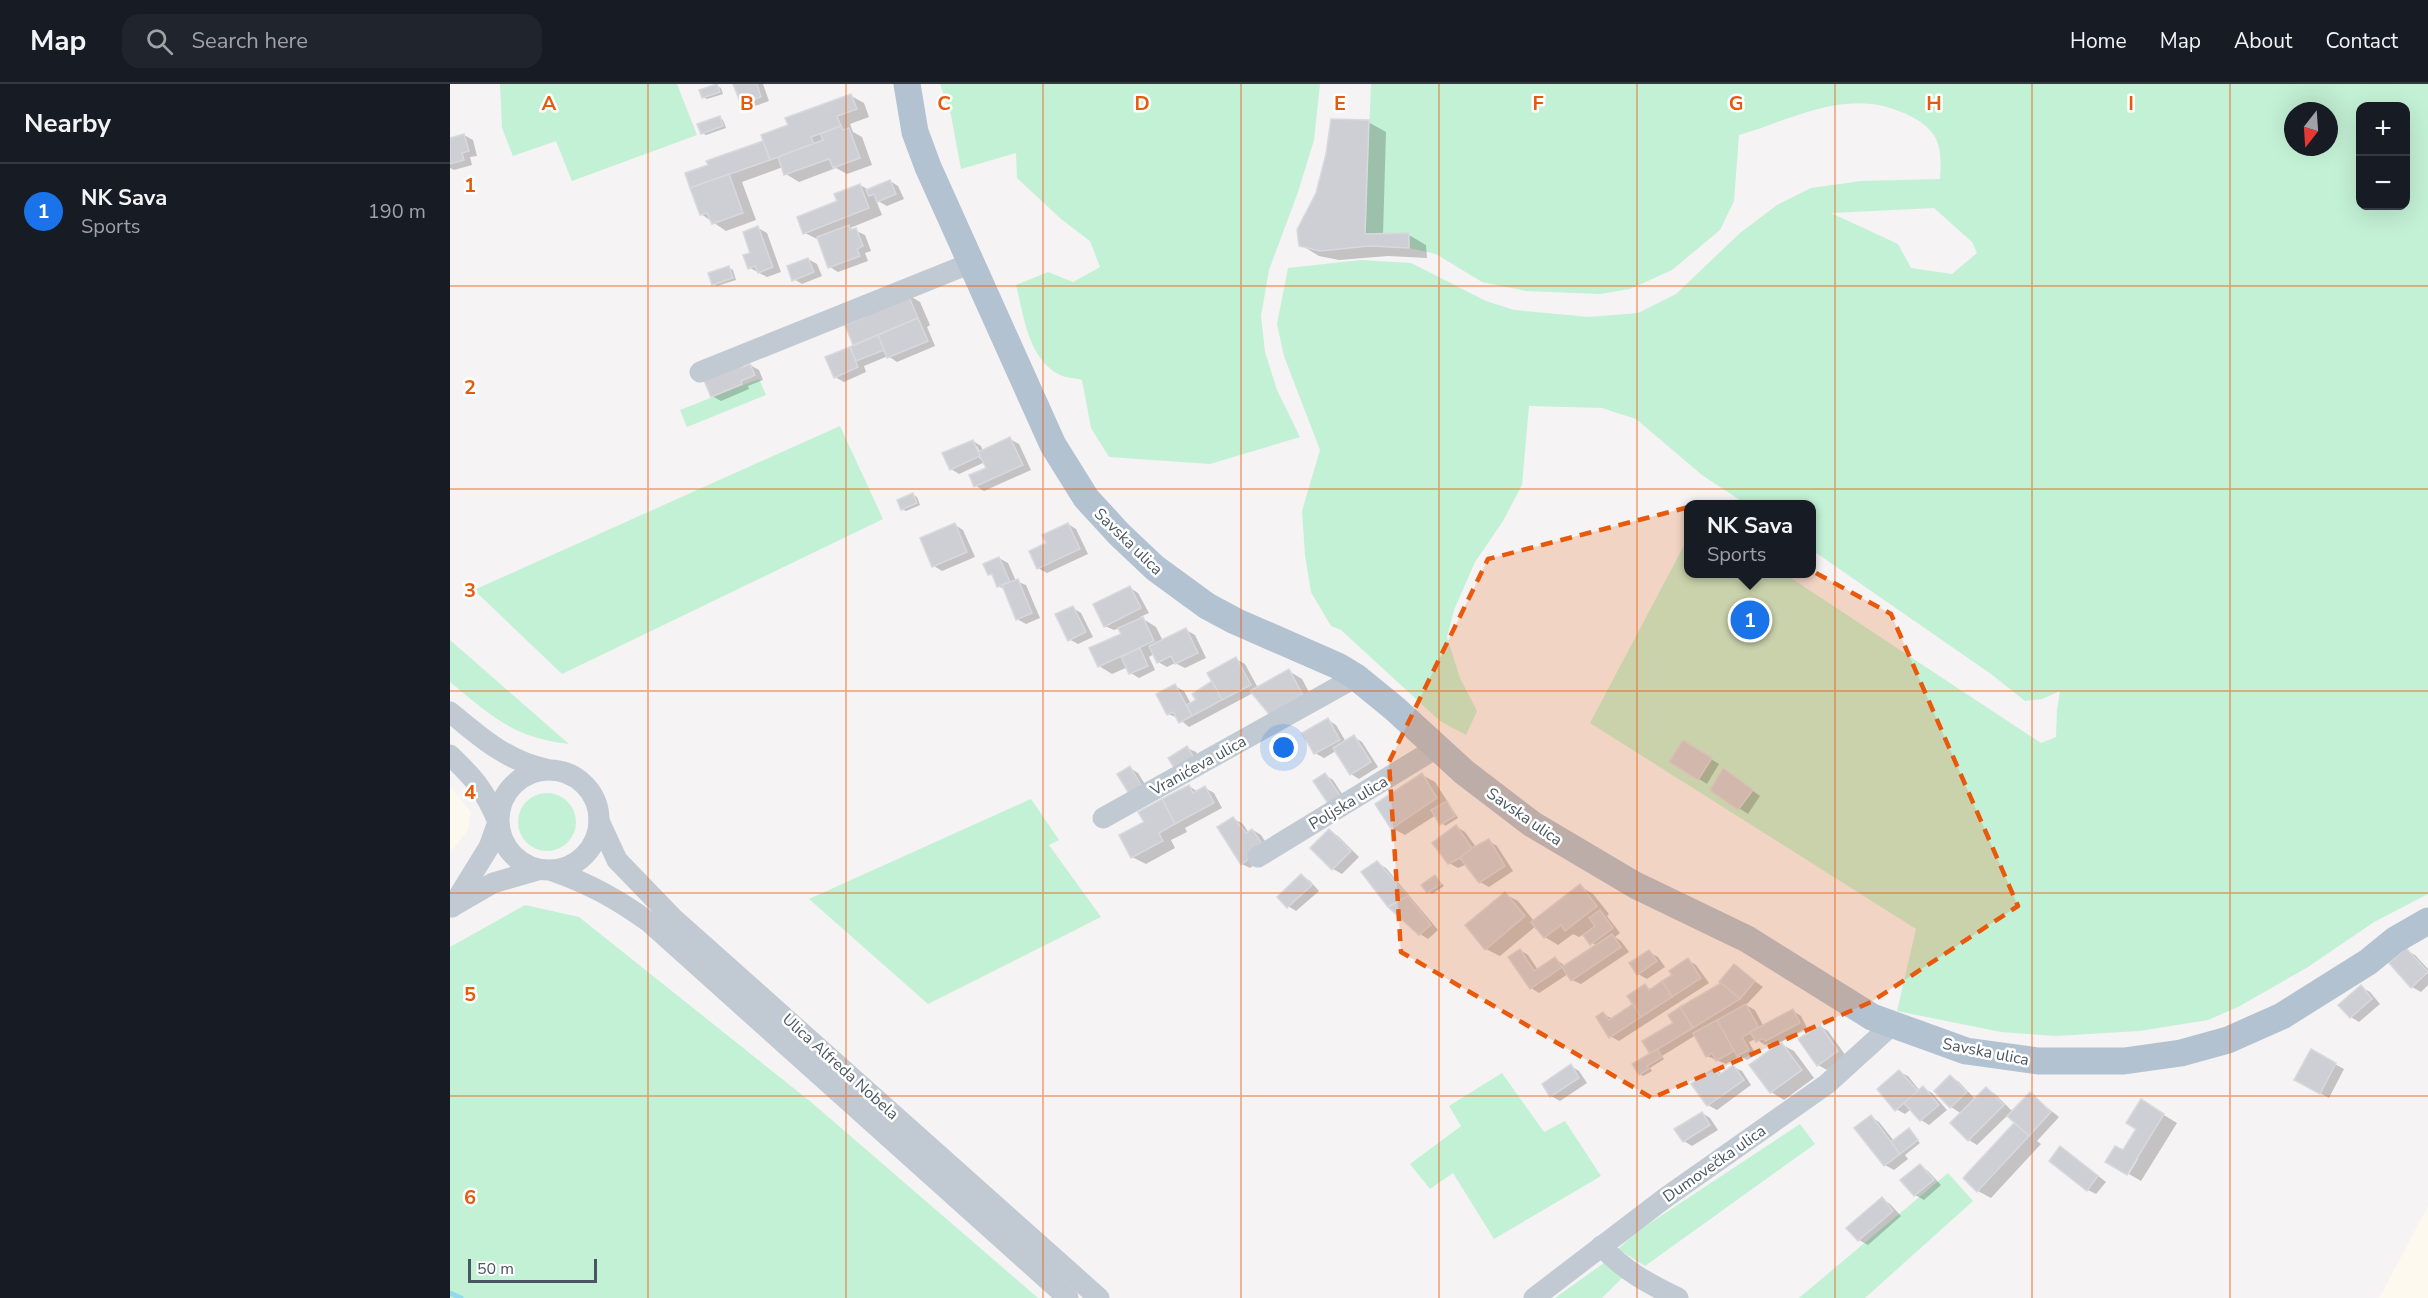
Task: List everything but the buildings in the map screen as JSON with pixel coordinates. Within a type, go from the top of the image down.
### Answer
[{"type":"main road","name":"Savska ulica","points":[[907,84],[915,132],[933,178],[1053,445],[1073,479],[1097,512],[1155,568],[1207,606],[1235,621],[1338,666],[1356,677],[1496,798],[1568,846],[1635,885],[1747,939],[1859,1010],[1892,1025],[1966,1051],[2038,1061],[2124,1061],[2181,1053],[2228,1040],[2282,1016],[2368,962],[2395,940],[2428,921]]},
{"type":"street","points":[[700,372],[971,263]]},
{"type":"street","name":"Vranićeva ulica","points":[[1104,818],[1356,677]]},
{"type":"street","points":[[450,712],[504,754],[526,765],[559,771],[572,776],[588,789],[598,807],[599,821],[597,836],[585,855],[568,867],[493,883],[451,908]]},
{"type":"street","name":"Poljska ulica","points":[[1258,857],[1438,747]]},
{"type":"street","points":[[450,756],[474,778],[487,796],[498,822],[502,839],[510,853],[523,864],[546,870]]},
{"type":"street","points":[[451,908],[489,847],[506,794],[516,782],[529,774],[543,770],[559,771]]},
{"type":"street","name":"Ulica Alfreda Nobela","points":[[599,821],[617,860],[673,918],[1099,1298]]},
{"type":"street","name":"Ulica Alfreda Nobela","points":[[546,870],[583,881],[614,897],[649,922],[1068,1298]]},
{"type":"street","name":"Dumovečka ulica","points":[[1534,1298],[1601,1246],[1827,1084],[1892,1025]]},
{"type":"street","points":[[1601,1246],[1637,1277],[1678,1298]]},
{"type":"highlighted area","points":[[1693,506],[1891,614],[2018,906],[1871,1002],[1652,1098],[1401,952],[1389,762],[1488,559]]},
{"type":"shaded area","points":[[450,786],[471,812],[468,830],[450,853]]},
{"type":"shaded area","points":[[2428,1206],[2428,1298],[2379,1298]]},
{"type":"green space","points":[[500,84],[677,84],[697,135],[572,181],[556,141],[513,156],[502,128]]},
{"type":"green space","points":[[940,84],[1320,84],[1314,140],[1298,192],[1269,270],[1261,316],[1265,352],[1277,390],[1300,437],[1210,464],[1109,457],[1091,428],[1082,380],[1062,376],[1049,368],[1034,348],[1016,285],[1048,272],[1073,282],[1100,267],[1090,241],[1061,219],[1017,178],[1016,153],[961,169],[951,115]]},
{"type":"green space","points":[[1371,84],[2428,84],[2428,894],[2374,922],[2308,967],[2238,1007],[2208,1020],[2139,1031],[2056,1036],[2001,1032],[1897,1011],[1916,929],[1590,723],[1684,546],[1684,578],[1791,578],[2041,743],[2056,737],[2060,691],[2042,699],[2025,701],[1991,674],[1816,553],[1816,500],[1740,500],[1702,475],[1636,419],[1602,408],[1529,406],[1522,485],[1503,521],[1475,562],[1454,610],[1447,637],[1460,678],[1477,711],[1466,735],[1440,721],[1341,630],[1331,626],[1311,592],[1305,555],[1302,511],[1320,450],[1284,356],[1277,324],[1288,268],[1361,260],[1411,263],[1486,301],[1514,310],[1589,317],[1638,313],[1676,294],[1740,233],[1777,205],[1811,188],[1861,181],[1940,179],[1941,159],[1935,136],[1914,118],[1891,108],[1869,104],[1826,107],[1739,135],[1734,201],[1720,230],[1672,270],[1630,289],[1600,294],[1526,291],[1482,282],[1436,254],[1409,248],[1409,233],[1365,234]],"holes":[[[1934,208],[1972,242],[1977,253],[1952,274],[1911,268],[1898,244],[1831,213]]]},
{"type":"green space","points":[[759,379],[766,395],[687,427],[680,410]]},
{"type":"green space","points":[[840,426],[883,519],[562,674],[474,590]]},
{"type":"green space","points":[[450,640],[569,744],[532,736],[504,724],[450,682]]},
{"type":"green space","points":[[541,793],[553,793],[568,801],[576,816],[576,828],[568,843],[553,851],[541,851],[526,843],[518,828],[518,816],[526,801]]},
{"type":"green space","points":[[1031,799],[1059,840],[1049,845],[1101,917],[928,1004],[809,899]]},
{"type":"green space","points":[[525,905],[579,917],[811,1102],[1038,1298],[450,1298],[450,947]]},
{"type":"green space","points":[[1502,1073],[1544,1132],[1565,1121],[1601,1176],[1494,1239],[1453,1173],[1430,1189],[1410,1164],[1461,1126],[1449,1106]]},
{"type":"green space","points":[[1800,1124],[1815,1144],[1645,1266],[1618,1249],[1638,1231]]},
{"type":"green space","points":[[1948,1173],[1973,1201],[1865,1298],[1799,1298]]},
{"type":"green space","points":[[1604,1263],[1622,1278],[1602,1298],[1555,1298]]},
{"type":"waterway","points":[[450,1293],[461,1298]]},
{"type":"place","name":"NK Sava","points":[[1750,620]]}]
